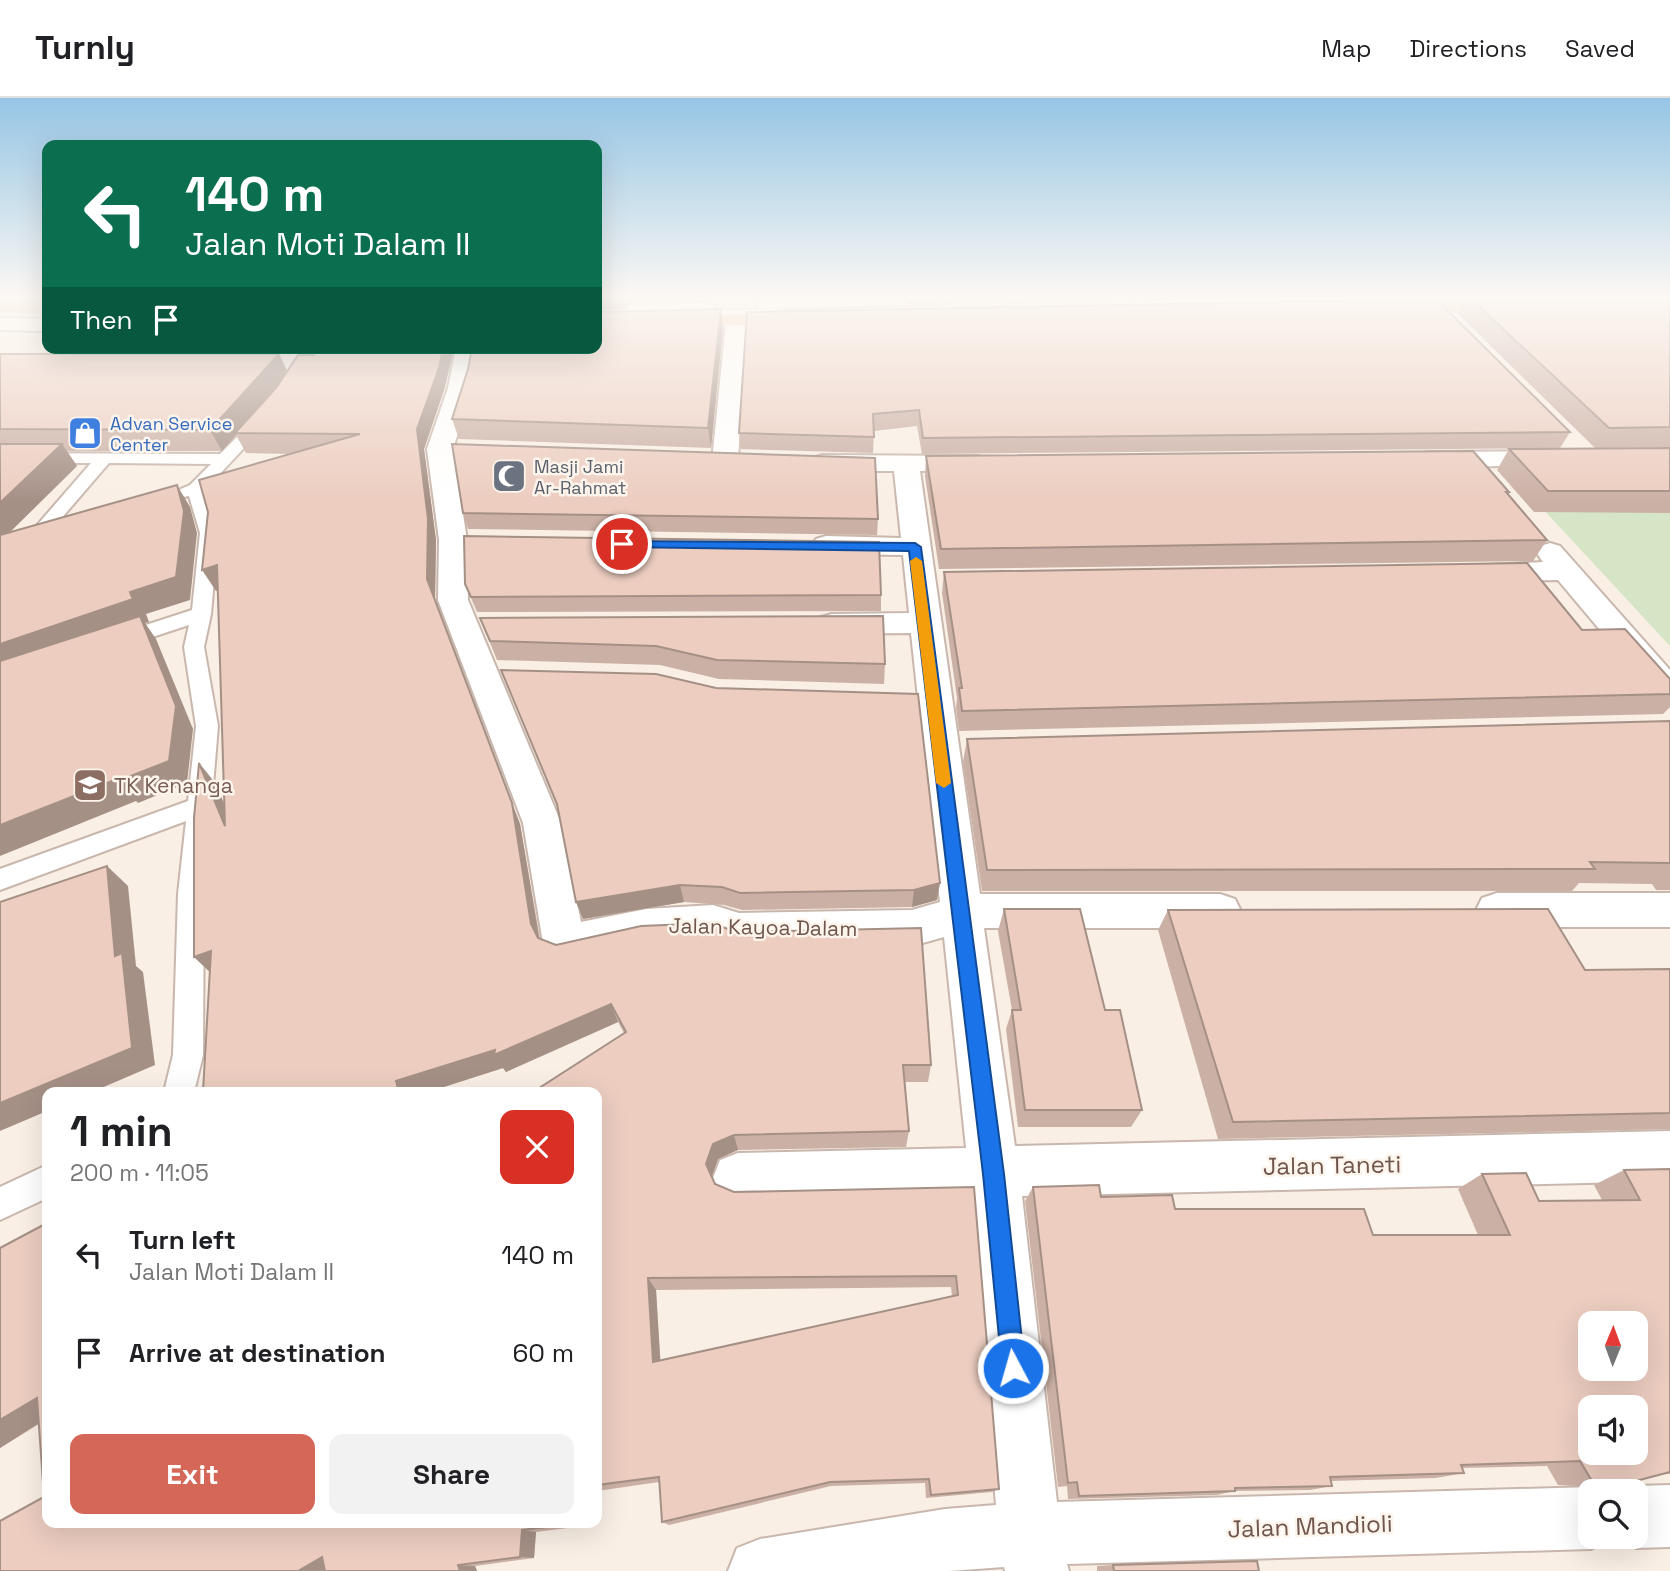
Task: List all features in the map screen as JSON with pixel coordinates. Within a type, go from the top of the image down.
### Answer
[{"type":"street","points":[[464,364],[454,449],[466,540],[453,600],[476,625],[481,674],[523,675]]},
{"type":"street","points":[[725,461],[733,364]]},
{"type":"street","points":[[1402,460],[1566,458],[1535,438]]},
{"type":"street","points":[[699,459],[753,461]]},
{"type":"street","points":[[1471,461],[1497,492]]},
{"type":"street","points":[[794,462],[1002,464]]},
{"type":"street","points":[[906,465],[926,569],[920,699],[953,746],[961,911],[993,1174],[1033,1553]]},
{"type":"street","points":[[1531,531],[1670,691]]},
{"type":"street","points":[[804,545],[926,569]]},
{"type":"street","points":[[1455,572],[1566,571]]},
{"type":"street","points":[[804,624],[923,624]]},
{"type":"street","name":"Jalan Kayoa Dalam","points":[[481,674],[542,823],[564,943],[646,926],[713,922],[739,931],[912,928],[937,922],[961,911]]},
{"type":"street","points":[[1461,910],[1670,910]]},
{"type":"street","points":[[961,911],[1253,911]]},
{"type":"street","name":"Jalan Taneti","points":[[738,1178],[1670,1156]]},
{"type":"street","points":[[1648,1517],[1670,1516]]},
{"type":"street","name":"Jalan Mandioli","points":[[760,1571],[946,1540],[1033,1553],[1578,1519]]},
{"type":"lane","points":[[171,496],[197,489],[228,459],[297,379],[301,364]]},
{"type":"lane","points":[[0,458],[228,459]]},
{"type":"lane","points":[[41,531],[104,459]]},
{"type":"lane","points":[[180,1087],[188,1055],[191,894],[206,726],[194,647],[201,614],[209,533],[197,489]]},
{"type":"lane","points":[[21,537],[67,524]]},
{"type":"lane","points":[[101,647],[201,614]]},
{"type":"lane","points":[[0,880],[198,807]]},
{"type":"lane","points":[[0,1204],[42,1183]]},
{"type":"green space","points":[[1516,480],[1670,480],[1670,646]]},
{"type":"building","points":[[0,364],[270,364],[210,430],[0,429]]},
{"type":"building","points":[[292,364],[440,364],[417,429],[428,519],[427,579],[512,803],[531,924],[538,938],[556,945],[641,926],[712,923],[736,932],[921,928],[931,1065],[903,1065],[909,1131],[734,1135],[713,1144],[706,1164],[715,1184],[734,1192],[974,1187],[999,1489],[931,1495],[929,1479],[830,1482],[662,1522],[659,1477],[602,1484],[602,1087],[541,1087],[626,1032],[611,1004],[494,1055],[495,1050],[396,1081],[398,1087],[203,1087],[211,951],[194,957],[194,818],[199,763],[225,826],[217,565],[202,570],[208,512],[199,480],[360,434],[235,433],[276,388]],"holes":[[[956,1276],[958,1295],[653,1362],[648,1278]]]},
{"type":"building","points":[[469,364],[715,364],[708,428],[452,419]]},
{"type":"building","points":[[744,364],[1501,364],[1570,432],[923,438],[919,410],[873,414],[874,437],[739,433]]},
{"type":"building","points":[[1540,364],[1670,364],[1670,427],[1609,428]]},
{"type":"building","points":[[0,444],[62,444],[0,503]]},
{"type":"building","points":[[452,444],[875,458],[878,519],[463,513]]},
{"type":"building","points":[[1670,448],[1670,491],[1548,491],[1509,449]]},
{"type":"building","points":[[1473,451],[1547,540],[941,549],[926,456]]},
{"type":"building","points":[[177,485],[184,511],[176,577],[130,592],[133,599],[0,644],[0,535]]},
{"type":"building","points":[[464,536],[879,542],[881,595],[471,597],[465,584]]},
{"type":"building","points":[[1527,563],[1582,630],[1625,629],[1670,679],[1670,694],[962,711],[959,688],[962,688],[944,572]]},
{"type":"building","points":[[140,616],[176,706],[169,761],[0,825],[0,661]]},
{"type":"building","points":[[883,616],[885,664],[717,660],[656,646],[490,641],[480,618]]},
{"type":"building","points":[[501,670],[656,674],[716,688],[918,694],[940,883],[914,890],[740,893],[722,887],[680,885],[576,902],[557,804]]},
{"type":"building","points":[[1670,721],[1670,863],[1590,862],[1595,869],[987,870],[967,739]]},
{"type":"building","points":[[107,866],[115,956],[122,953],[132,1048],[0,1103],[0,902]]},
{"type":"building","points":[[1004,909],[1080,909],[1105,1010],[1120,1010],[1142,1110],[1025,1110],[1012,1010],[1021,1010]]},
{"type":"building","points":[[1548,909],[1585,970],[1670,969],[1670,1113],[1233,1122],[1168,910]]},
{"type":"building","points":[[1670,1169],[1670,1472],[1643,1479],[1591,1479],[1582,1465],[1648,1465],[1648,1395],[1578,1395],[1578,1461],[1461,1465],[1464,1473],[1330,1477],[1332,1486],[1235,1488],[1235,1491],[1079,1496],[1077,1482],[1068,1483],[1033,1187],[1099,1185],[1101,1197],[1172,1195],[1175,1209],[1364,1209],[1373,1235],[1510,1235],[1482,1174],[1526,1173],[1539,1201],[1640,1200],[1624,1170]]},
{"type":"building","points":[[42,1226],[42,1469],[37,1398],[0,1420],[0,1248]]},
{"type":"building","points":[[42,1498],[42,1528],[539,1528],[522,1530],[520,1557],[458,1565],[460,1571],[325,1571],[322,1557],[298,1571],[0,1571],[0,1521]]},
{"type":"building","points":[[1257,1561],[1259,1571],[1114,1571],[1113,1565]]},
{"type":"slow traffic","points":[[916,561],[944,783]]},
{"type":"place","name":"Advan Service Center","points":[[85,433]]},
{"type":"place","name":"Masji Jami Ar-Rahmat","points":[[509,476]]},
{"type":"place","name":"TK Kenanga","points":[[90,785]]},
{"type":"route","points":[[622,544],[915,547],[993,1174],[1013,1368]]}]
